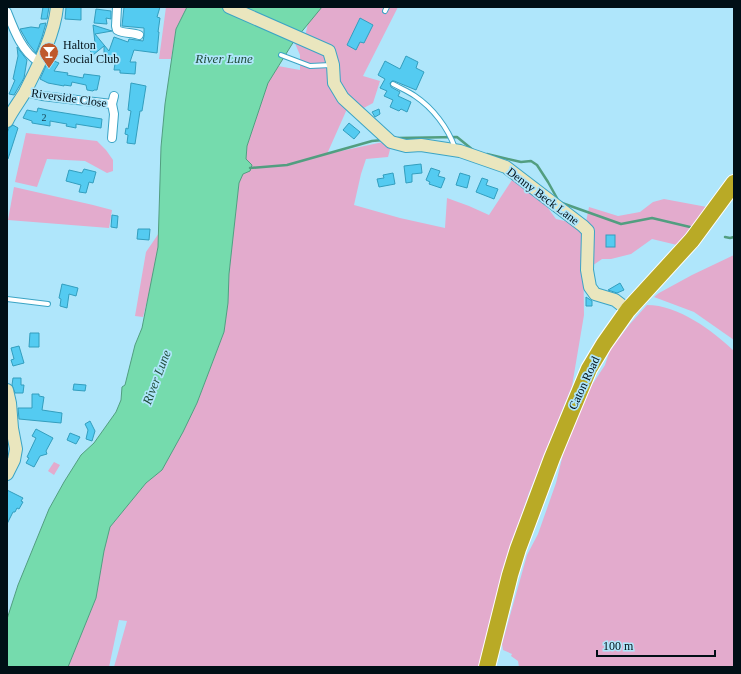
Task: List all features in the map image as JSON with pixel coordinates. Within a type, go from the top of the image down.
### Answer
[{"type":"highway","name":"Caton Road","points":[[487,667],[512,568],[530,516],[579,392],[596,356],[628,310],[692,240],[734,183]]},
{"type":"street","points":[[7,121],[25,92],[39,62],[50,35],[57,7]]},
{"type":"street","points":[[117,7],[116,26],[114,32],[132,32],[139,35]]},
{"type":"street","name":"Denny Beck Lane","points":[[229,7],[329,51],[333,65],[334,83],[343,98],[387,138],[406,146],[421,145],[455,147],[506,167],[588,231],[587,270],[590,288],[595,294],[615,300],[628,310]]},
{"type":"street","points":[[7,12],[20,40],[33,58],[39,62]]},
{"type":"street","name":"Riverside Close","points":[[25,92],[42,96],[112,104]]},
{"type":"street","name":"Riverside Close","points":[[112,138],[114,114],[112,104],[114,96]]},
{"type":"street","points":[[7,390],[16,449],[14,460],[7,474]]},
{"type":"lane","points":[[281,56],[310,66],[333,65]]},
{"type":"lane","points":[[393,84],[415,95],[428,105],[440,121],[455,147]]},
{"type":"lane","points":[[7,299],[48,304]]},
{"type":"shaded area","points":[[166,7],[187,7],[176,29],[171,59],[159,59]]},
{"type":"shaded area","points":[[317,7],[398,7],[363,76],[380,81],[373,103],[360,110],[347,109],[327,154],[383,142],[391,146],[388,157],[366,159],[354,205],[400,218],[445,228],[447,198],[489,215],[514,177],[542,200],[556,219],[569,222],[583,233],[584,315],[572,386],[529,493],[507,557],[480,667],[114,667],[127,621],[119,620],[109,667],[68,667],[96,598],[104,551],[110,527],[146,483],[162,470],[197,403],[224,332],[239,183],[246,159],[247,146],[268,83],[278,66],[300,70],[300,55],[294,41],[303,45],[310,15]]},
{"type":"shaded area","points":[[26,133],[97,141],[113,160],[113,171],[107,173],[85,161],[47,159],[37,187],[15,182]]},
{"type":"shaded area","points":[[14,187],[112,210],[109,228],[8,220]]},
{"type":"shaded area","points":[[664,199],[707,207],[677,245],[652,239],[631,254],[611,259],[602,259],[586,270],[586,222],[589,207],[618,216],[640,212],[653,202]]},
{"type":"shaded area","points":[[159,233],[151,286],[143,317],[135,316],[146,252]]},
{"type":"shaded area","points":[[734,255],[734,340],[694,312],[654,297],[692,275]]},
{"type":"shaded area","points":[[647,305],[671,309],[694,320],[705,327],[734,351],[734,667],[519,667],[518,661],[511,656],[512,654],[503,650],[502,644],[527,555],[538,534],[556,483],[564,450],[590,388],[605,365],[610,350]]},
{"type":"shaded area","points":[[54,462],[60,465],[54,475],[48,471]]},
{"type":"water","name":"River Lune","points":[[187,7],[322,7],[294,41],[268,83],[247,146],[246,159],[252,165],[250,171],[243,174],[239,183],[224,332],[197,403],[162,470],[146,483],[110,527],[104,551],[96,598],[68,667],[7,667],[7,619],[18,585],[49,509],[64,482],[81,455],[94,443],[116,412],[121,400],[122,387],[125,385],[135,345],[142,328],[158,247],[161,147],[165,104],[176,29]]},
{"type":"building","points":[[43,7],[49,7],[47,19],[41,19]]},
{"type":"building","points":[[66,7],[81,7],[81,20],[65,19]]},
{"type":"building","points":[[124,7],[160,7],[157,17],[160,18],[157,53],[134,50],[130,62],[136,62],[135,74],[120,73],[120,70],[114,70],[116,57],[104,57],[104,46],[93,55],[89,49],[95,43],[93,25],[112,31],[95,34],[109,51],[114,37],[128,42],[129,39],[143,41],[144,28],[122,26]]},
{"type":"building","points":[[96,9],[111,11],[111,19],[106,18],[107,24],[94,23]]},
{"type":"building","points":[[360,18],[373,25],[364,43],[360,42],[356,50],[347,45]]},
{"type":"building","points":[[46,23],[36,53],[20,29],[31,27],[39,28],[40,24]]},
{"type":"building","points":[[17,47],[27,60],[24,78],[14,95],[9,94],[15,80],[13,79],[18,56]]},
{"type":"building","points":[[406,56],[418,62],[416,68],[424,72],[416,90],[394,81],[390,83],[391,87],[400,92],[398,96],[411,102],[407,112],[401,109],[399,111],[390,107],[393,100],[384,96],[387,91],[380,88],[385,79],[378,75],[385,61],[400,69]]},
{"type":"building","points":[[49,59],[59,63],[54,71],[68,73],[67,75],[83,78],[84,74],[100,76],[97,90],[87,90],[86,85],[72,82],[71,86],[64,86],[48,83],[40,79]]},
{"type":"building","points":[[131,83],[146,86],[142,111],[140,111],[135,144],[127,143],[128,135],[125,134],[126,128],[128,129],[131,111],[128,110]]},
{"type":"building","points":[[38,108],[102,119],[101,128],[76,124],[76,128],[66,126],[67,124],[50,121],[50,126],[32,123],[32,121],[23,118],[27,110],[37,112]]},
{"type":"building","points":[[379,109],[380,114],[375,117],[372,112]]},
{"type":"building","points":[[349,123],[360,132],[354,139],[343,130]]},
{"type":"building","points":[[13,125],[18,128],[8,159],[7,133],[9,128]]},
{"type":"building","points":[[421,164],[422,173],[412,174],[412,182],[406,183],[404,166]]},
{"type":"building","points":[[431,168],[440,171],[438,176],[445,178],[441,188],[429,184],[430,182],[426,180]]},
{"type":"building","points":[[84,169],[96,172],[93,183],[89,182],[86,193],[79,192],[81,185],[66,181],[69,170],[82,173]]},
{"type":"building","points":[[393,173],[395,184],[379,187],[377,179],[384,178],[383,175]]},
{"type":"building","points":[[460,173],[470,176],[467,188],[456,185]]},
{"type":"building","points":[[482,178],[488,180],[486,185],[498,189],[494,199],[476,192]]},
{"type":"building","points":[[112,215],[118,216],[117,228],[111,227]]},
{"type":"building","points":[[138,229],[150,229],[149,240],[137,239]]},
{"type":"building","points":[[606,235],[615,235],[615,247],[606,247]]},
{"type":"building","points":[[620,283],[624,290],[617,293],[608,290]]},
{"type":"building","points":[[62,284],[78,288],[76,296],[69,294],[67,308],[60,306],[61,299],[59,298]]},
{"type":"building","points":[[586,297],[592,301],[592,306],[586,306]]},
{"type":"building","points":[[30,333],[39,333],[39,347],[29,347]]},
{"type":"building","points":[[19,346],[24,363],[13,366],[11,360],[14,359],[11,348]]},
{"type":"building","points":[[13,378],[21,378],[21,385],[24,385],[23,393],[15,393],[12,385]]},
{"type":"building","points":[[74,384],[86,385],[85,391],[73,390]]},
{"type":"building","points":[[32,394],[39,394],[39,396],[44,397],[42,410],[62,413],[61,423],[19,419],[18,408],[32,408]]},
{"type":"building","points":[[90,421],[95,431],[92,441],[86,439],[88,430],[85,424]]},
{"type":"building","points":[[36,429],[53,438],[46,451],[47,454],[40,456],[34,467],[26,463],[29,458],[27,457],[36,438],[32,436]]},
{"type":"building","points":[[70,433],[80,437],[76,444],[67,440]]},
{"type":"building","points":[[7,490],[23,498],[21,501],[23,502],[19,509],[17,508],[15,512],[13,512],[7,524]]},
{"type":"waterway","points":[[398,138],[457,137],[473,150]]},
{"type":"waterway","points":[[250,168],[287,165],[372,141],[383,140]]},
{"type":"waterway","points":[[487,154],[521,162],[531,161],[537,165],[558,200]]},
{"type":"waterway","points":[[562,203],[621,224],[652,218],[690,227]]},
{"type":"waterway","points":[[725,237],[734,237]]},
{"type":"place","name":"Halton Social Club","points":[[49,69]]}]
